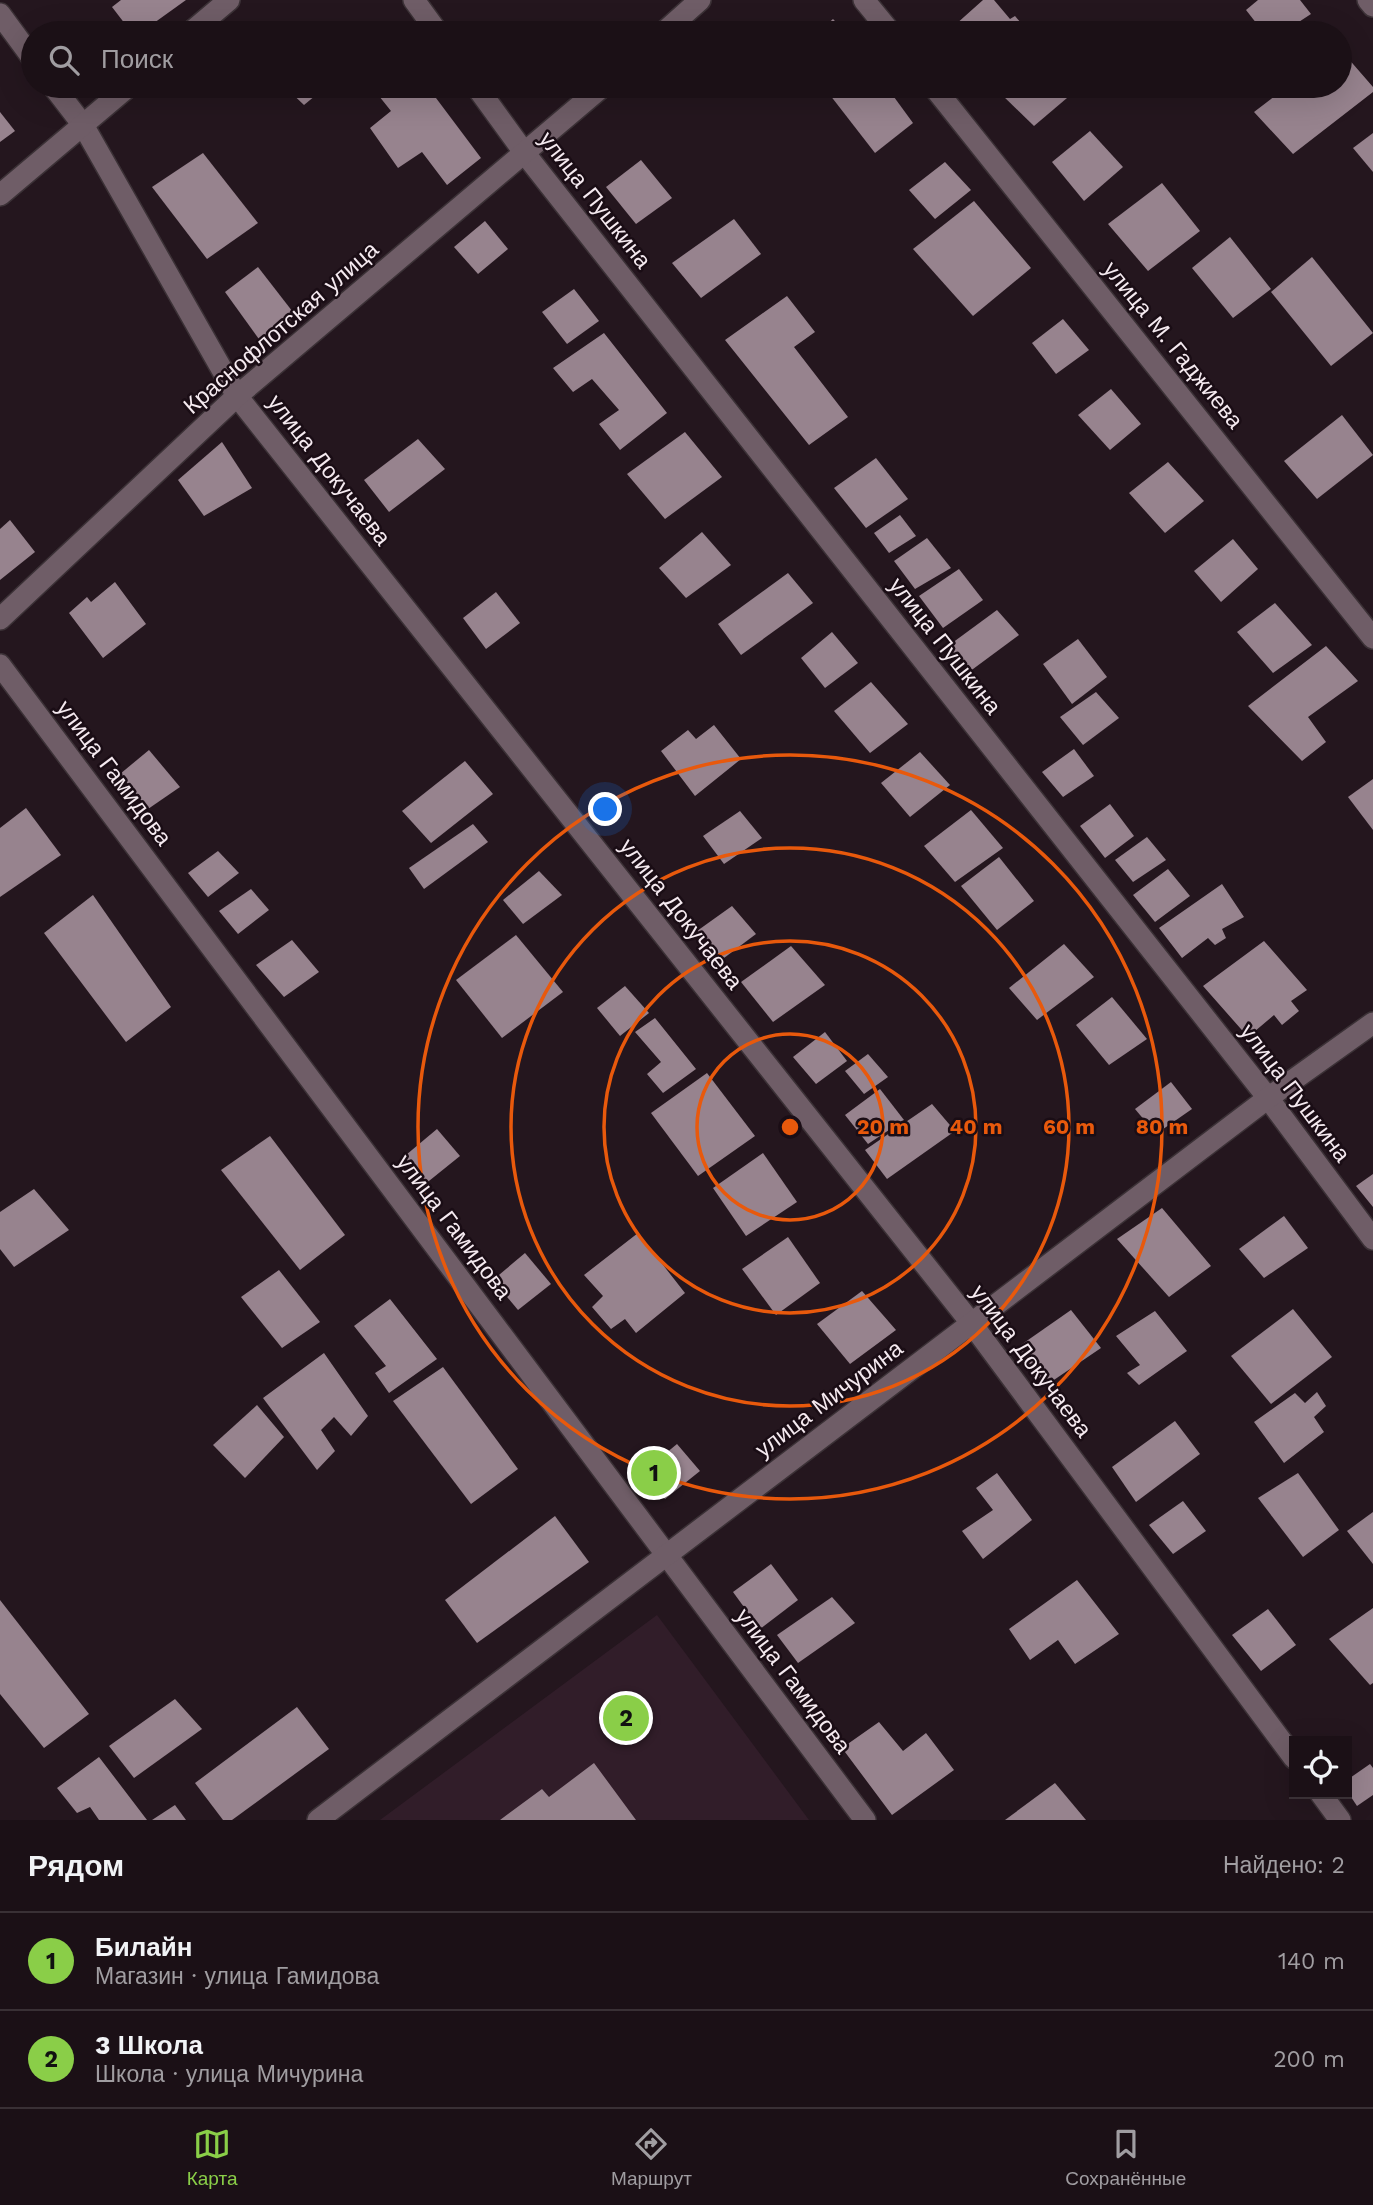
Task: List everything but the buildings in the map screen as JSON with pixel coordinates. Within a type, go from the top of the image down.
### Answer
[{"type":"street","points":[[204,21],[229,0]]},
{"type":"street","points":[[414,0],[429,21]]},
{"type":"street","points":[[676,21],[700,0]]},
{"type":"street","points":[[864,0],[881,21]]},
{"type":"street","points":[[1368,0],[1373,6]]},
{"type":"street","points":[[0,14],[21,43]]},
{"type":"street","name":"улица Докучаева","points":[[62,98],[83,125],[237,396],[972,1324],[1289,1751]]},
{"type":"street","points":[[0,195],[115,98]]},
{"type":"street","name":"улица Пушкина","points":[[485,98],[526,155],[1268,1098],[1373,1239]]},
{"type":"street","name":"Краснофлотская улица","points":[[0,619],[237,396],[526,155],[590,98]]},
{"type":"street","name":"улица М. Гаджиева","points":[[943,98],[1373,638]]},
{"type":"street","name":"улица Гамидова","points":[[0,665],[865,1820]]},
{"type":"street","name":"улица Мичурина","points":[[318,1820],[1268,1098],[1373,1023]]},
{"type":"street","points":[[1325,1799],[1340,1820]]},
{"type":"shaded area","points":[[657,1615],[809,1820],[380,1820]]},
{"type":"place","name":"Билайн","points":[[654,1473]]},
{"type":"place","name":"3 Школа","points":[[626,1718]]}]
